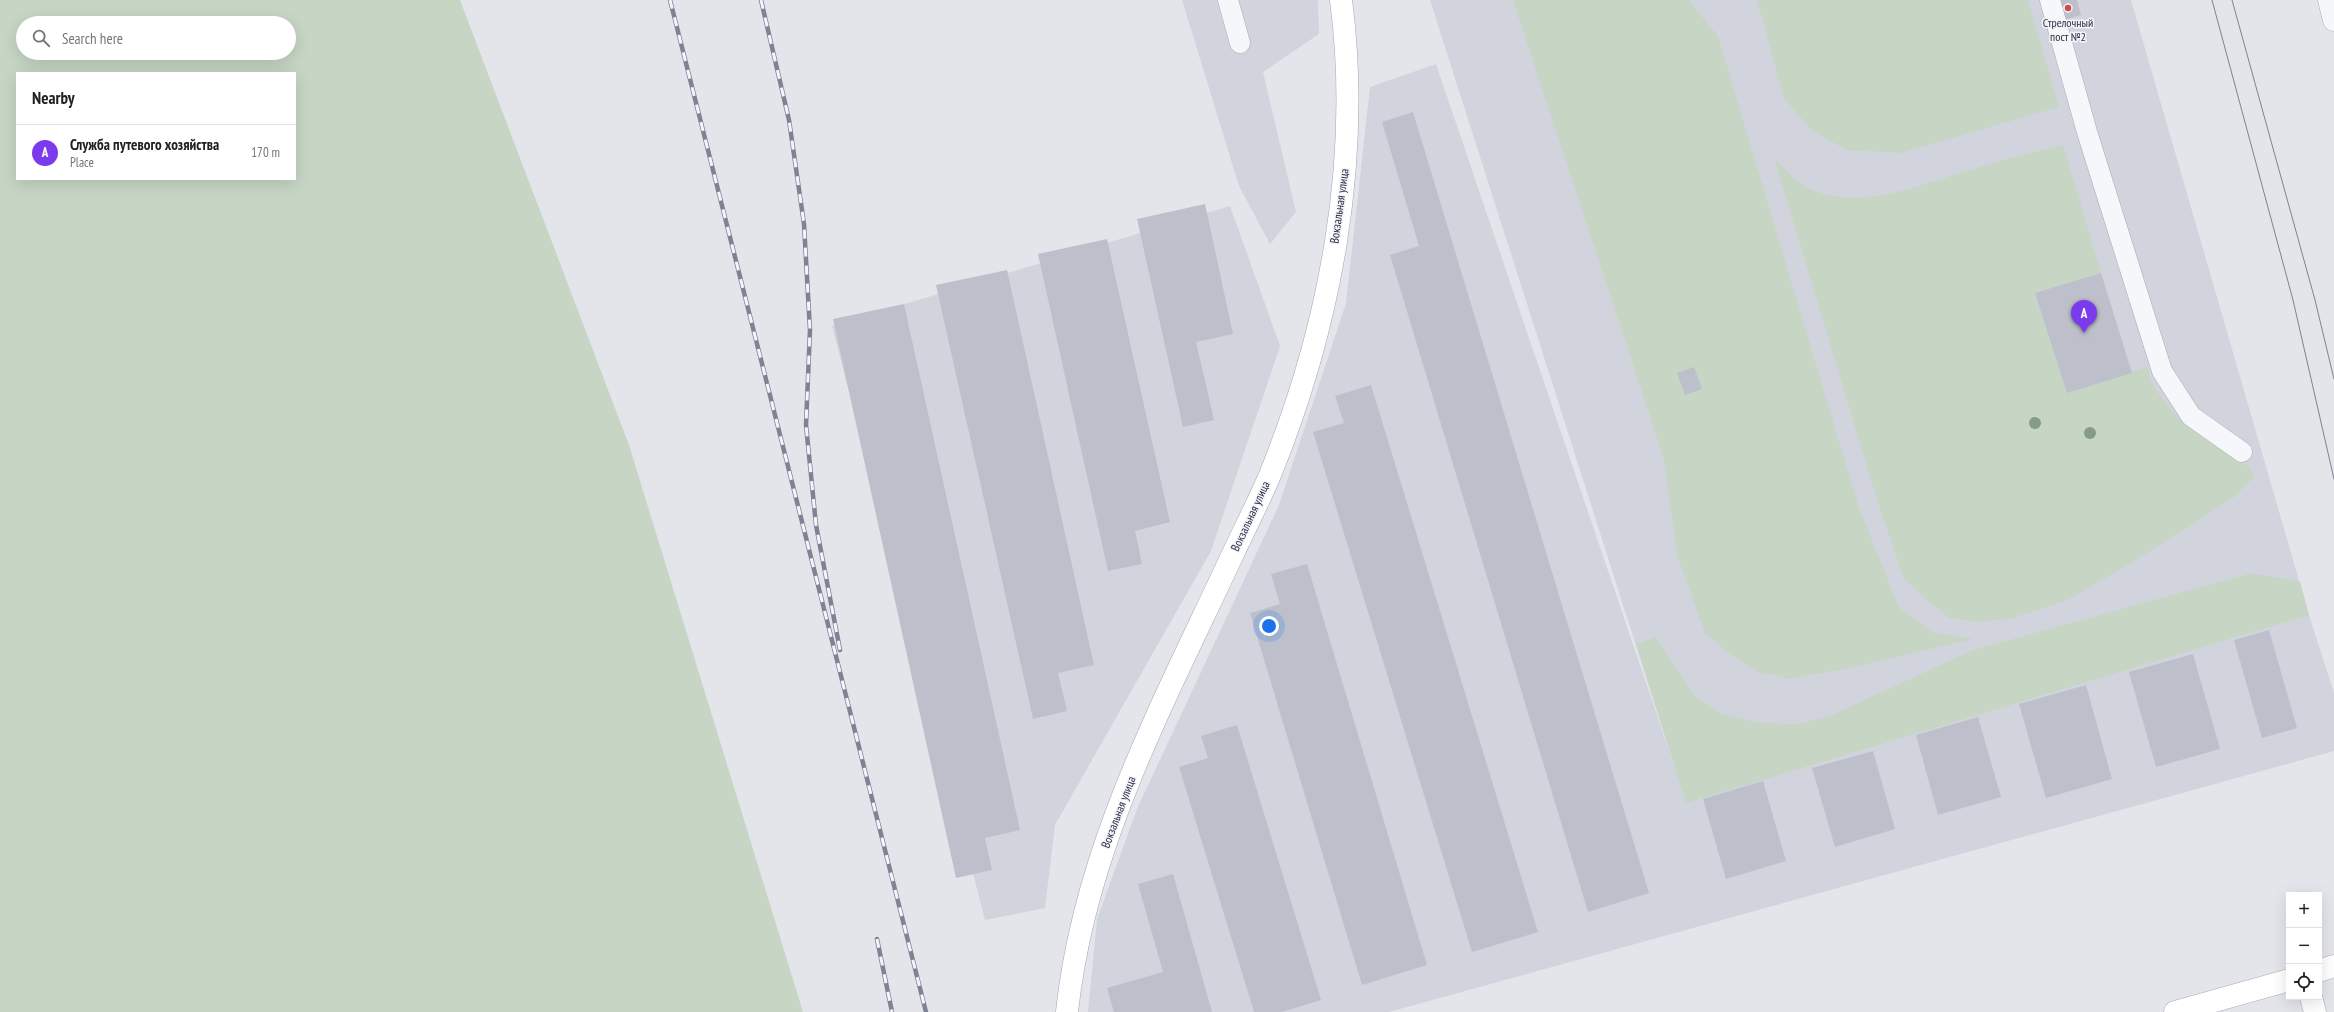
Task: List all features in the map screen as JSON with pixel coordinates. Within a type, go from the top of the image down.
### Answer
[{"type":"main road","name":"Вокзальная улица","points":[[1067,1012],[1081,930],[1095,874],[1116,811],[1269,476],[1302,386],[1326,289],[1344,190],[1348,98],[1341,0]]},
{"type":"main road","points":[[2322,970],[2334,966]]},
{"type":"main road","points":[[2175,1012],[2286,981]]},
{"type":"main road","points":[[2312,1000],[2315,1012]]},
{"type":"street","points":[[2329,0],[2334,20]]},
{"type":"lane","points":[[1228,0],[1240,43]]},
{"type":"lane","points":[[2050,0],[2087,132],[2162,371],[2191,416],[2242,452]]},
{"type":"shaded area","points":[[1182,0],[1318,0],[1319,34],[1263,72],[1296,212],[1270,244],[1239,186]]},
{"type":"shaded area","points":[[1430,0],[2131,0],[2309,615],[2334,693],[2334,751],[1389,1012],[1088,1012],[1097,919],[1137,809],[1279,505],[1346,303],[1370,87],[1436,64],[1676,771]]},
{"type":"shaded area","points":[[1230,206],[1280,346],[1211,551],[1055,825],[1045,908],[985,920],[832,326]]},
{"type":"green space","points":[[0,0],[460,0],[629,445],[803,1012],[0,1012]]},
{"type":"green space","points":[[1513,0],[1688,0],[1718,36],[1858,505],[1899,608],[1934,633],[1973,639],[1849,668],[1790,679],[1759,672],[1727,652],[1705,633],[1678,557],[1663,456]]},
{"type":"green space","points":[[1757,0],[2028,0],[2059,107],[1901,153],[1847,150],[1812,131],[1784,98]]},
{"type":"green space","points":[[2063,145],[2101,273],[2035,293],[2067,393],[2147,367],[2154,388],[2179,419],[2248,466],[2255,476],[2234,497],[2136,560],[2066,601],[2009,619],[1979,622],[1949,618],[1903,577],[1877,500],[1774,158],[1795,179],[1813,191],[1840,197],[1859,197],[1879,195],[1919,186],[1998,162]]},
{"type":"green space","points":[[2252,573],[2300,582],[2309,615],[1686,803],[1636,644],[1656,637],[1694,695],[1722,714],[1760,723],[1798,724],[1830,716],[1973,650]]},
{"type":"building","name":"Стрелочный пост №2","points":[[2054,0],[2077,0],[2081,15],[2060,21]]},
{"type":"building","points":[[1413,112],[1649,893],[1588,912],[1390,255],[1419,246],[1382,122]]},
{"type":"building","points":[[1205,204],[1233,334],[1196,342],[1214,420],[1183,427],[1137,219]]},
{"type":"building","points":[[1107,239],[1170,522],[1135,531],[1142,564],[1108,571],[1038,254]]},
{"type":"building","points":[[1007,270],[1094,665],[1058,673],[1067,711],[1033,719],[936,285]]},
{"type":"building","points":[[2101,273],[2132,373],[2067,393],[2035,293]]},
{"type":"building","points":[[904,304],[1020,830],[985,838],[992,870],[956,878],[833,319]]},
{"type":"building","points":[[1694,367],[1702,389],[1685,395],[1677,373]]},
{"type":"building","points":[[1371,385],[1538,932],[1472,952],[1313,432],[1344,423],[1335,396]]},
{"type":"building","points":[[1307,564],[1427,965],[1362,985],[1250,613],[1280,604],[1271,574]]},
{"type":"building","points":[[2269,630],[2297,728],[2262,738],[2234,640]]},
{"type":"building","points":[[2193,654],[2220,749],[2156,767],[2129,672]]},
{"type":"building","points":[[2086,685],[2112,779],[2046,798],[2019,704]]},
{"type":"building","points":[[1978,717],[2001,797],[1938,815],[1916,735]]},
{"type":"building","points":[[1237,725],[1321,1000],[1282,1012],[1254,1012],[1179,767],[1208,758],[1201,736]]},
{"type":"building","points":[[1873,751],[1895,829],[1835,847],[1812,768]]},
{"type":"building","points":[[1763,781],[1786,861],[1726,879],[1703,799]]},
{"type":"building","points":[[1173,874],[1212,1012],[1114,1012],[1107,988],[1163,972],[1138,884]]},
{"type":"tram line","points":[[2212,0],[2293,300],[2334,479]]},
{"type":"tram line","points":[[2232,0],[2315,300],[2334,379]]},
{"type":"railway","points":[[670,0],[926,1012]]},
{"type":"railway","points":[[761,0],[789,120],[804,224],[810,330],[806,425],[816,525],[840,650]]},
{"type":"railway","points":[[877,939],[892,1012]]},
{"type":"place","name":"Стрелочный пост №2","points":[[2068,8]]},
{"type":"place","name":"Служба путевого хозяйства","points":[[2084,333]]}]
